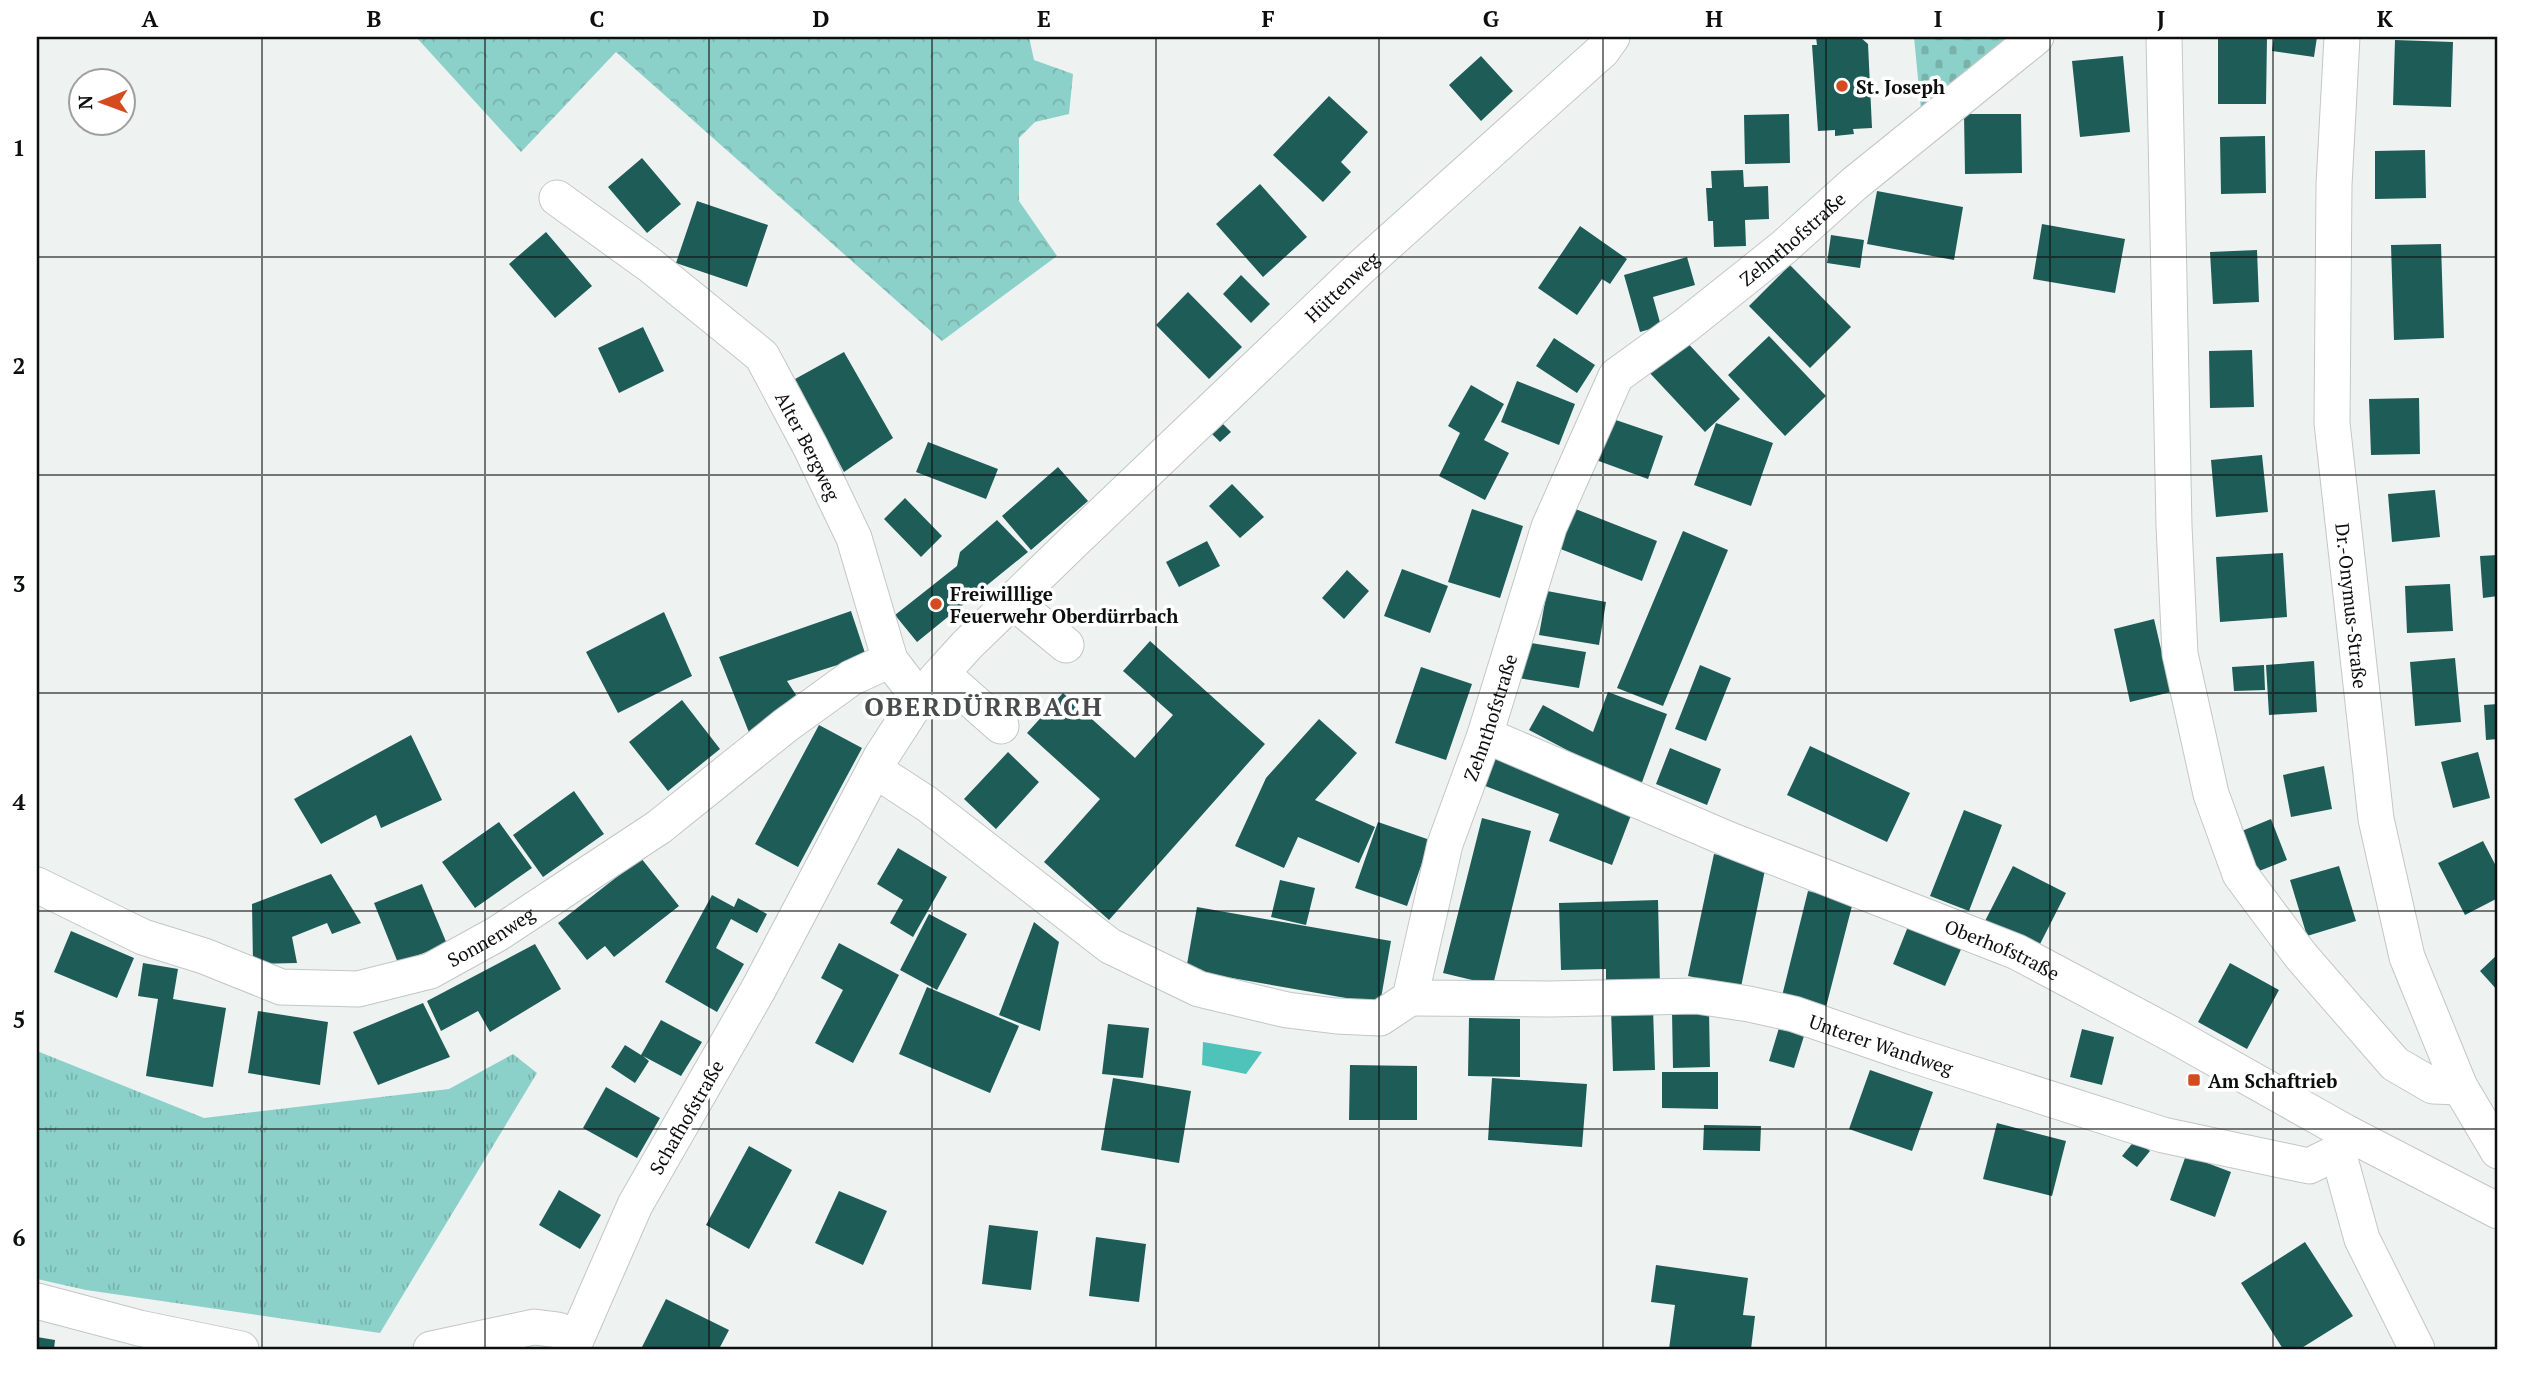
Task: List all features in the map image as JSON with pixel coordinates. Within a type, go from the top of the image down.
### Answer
[{"type":"street","name":"Hüttenweg","points":[[930,686],[967,645],[1358,270],[1602,51],[1612,37]]},
{"type":"street","name":"Zehnthofstraße","points":[[1409,998],[1445,844],[1485,735],[1549,527],[1616,376],[1695,318],[1784,247],[1864,176],[2036,37]]},
{"type":"street","points":[[2164,37],[2174,526],[2180,654],[2211,794],[2240,874],[2301,956],[2395,1064],[2433,1086],[2460,1087]]},
{"type":"street","name":"Dr.-Onymus-Straße","points":[[2342,37],[2334,185],[2332,422],[2376,819],[2407,957],[2460,1087],[2498,1152]]},
{"type":"street","name":"Alter Bergweg","points":[[557,198],[650,264],[762,356],[811,448],[854,538],[890,660],[1001,726]]},
{"type":"street","points":[[1016,598],[1027,613],[1066,645]]},
{"type":"street","name":"Sonnenweg","points":[[37,885],[143,937],[204,956],[281,987],[358,989],[430,971],[497,934],[659,827],[786,725],[851,678],[890,660]]},
{"type":"street","points":[[930,686],[898,727],[875,770],[927,804],[1110,946],[1199,989],[1287,1010],[1380,1018],[1409,998]]},
{"type":"street","name":"Oberhofstraße","points":[[1485,735],[1730,839],[2017,952],[2173,1035],[2343,1143],[2498,1211]]},
{"type":"street","name":"Schafhofstraße","points":[[431,1349],[534,1327],[558,1330],[574,1344],[635,1205],[758,990],[875,770]]},
{"type":"street","name":"Unterer Wandweg","points":[[1409,998],[1697,996],[1749,1004],[1794,1014],[2163,1135],[2309,1166],[2343,1143]]},
{"type":"street","points":[[2343,1143],[2362,1239],[2417,1349]]},
{"type":"street","points":[[37,1301],[139,1328],[241,1349]]},
{"type":"green space","points":[[416,37],[1029,37],[1034,60],[1073,74],[1069,114],[1035,122],[1019,138],[1019,201],[1057,256],[942,341],[616,52],[521,152]]},
{"type":"green space","points":[[1914,37],[2017,37],[1922,120]]},
{"type":"green space","points":[[37,1051],[204,1118],[449,1089],[513,1054],[537,1073],[380,1333],[86,1290],[37,1279]]},
{"type":"shaded area","points":[[1203,1042],[1262,1052],[1246,1074],[1202,1065]]},
{"type":"building","name":"St. Joseph","points":[[1816,37],[1860,37],[1868,44],[1872,128],[1853,129],[1854,134],[1835,136],[1835,130],[1818,131],[1812,45],[1817,45]]},
{"type":"building","points":[[2218,37],[2267,37],[2266,104],[2218,104]]},
{"type":"building","points":[[2274,37],[2317,37],[2314,57],[2272,51]]},
{"type":"building","points":[[2395,40],[2453,42],[2451,107],[2393,105]]},
{"type":"building","points":[[1481,56],[1513,91],[1481,121],[1449,85]]},
{"type":"building","points":[[2123,56],[2130,132],[2080,137],[2072,61]]},
{"type":"building","points":[[1329,96],[1368,132],[1341,162],[1351,172],[1323,202],[1273,155]]},
{"type":"building","points":[[1789,114],[1790,163],[1745,164],[1744,115]]},
{"type":"building","points":[[1964,114],[2021,114],[2022,173],[1965,174]]},
{"type":"building","points":[[2265,136],[2266,193],[2221,194],[2220,137]]},
{"type":"building","points":[[2425,150],[2426,198],[2375,199],[2375,151]]},
{"type":"building","points":[[642,158],[681,204],[647,233],[608,187]]},
{"type":"building","points":[[1743,170],[1744,187],[1768,186],[1769,219],[1745,220],[1746,246],[1714,247],[1713,221],[1708,221],[1706,188],[1712,188],[1711,171]]},
{"type":"building","points":[[1260,184],[1307,237],[1263,277],[1216,224]]},
{"type":"building","points":[[1877,191],[1963,207],[1954,260],[1867,244]]},
{"type":"building","points":[[697,201],[768,225],[747,287],[676,263]]},
{"type":"building","points":[[2042,224],[2125,239],[2115,293],[2033,279]]},
{"type":"building","points":[[1580,226],[1627,259],[1610,284],[1602,279],[1577,315],[1538,288]]},
{"type":"building","points":[[546,232],[592,286],[555,318],[509,264]]},
{"type":"building","points":[[1831,235],[1864,240],[1860,268],[1827,263]]},
{"type":"building","points":[[2441,244],[2444,338],[2394,340],[2391,245]]},
{"type":"building","points":[[2257,250],[2259,302],[2213,304],[2210,252]]},
{"type":"building","points":[[1687,257],[1695,285],[1653,297],[1661,326],[1640,332],[1624,275]]},
{"type":"building","points":[[1790,265],[1851,327],[1810,368],[1749,306]]},
{"type":"building","points":[[1241,275],[1270,304],[1251,323],[1223,294]]},
{"type":"building","points":[[1188,292],[1242,347],[1209,379],[1156,325]]},
{"type":"building","points":[[643,327],[664,371],[619,393],[598,348]]},
{"type":"building","points":[[1769,336],[1826,396],[1785,436],[1728,375]]},
{"type":"building","points":[[1682,337],[1740,399],[1705,432],[1647,370]]},
{"type":"building","points":[[1554,338],[1595,365],[1577,393],[1536,366]]},
{"type":"building","points":[[2252,350],[2254,407],[2210,408],[2209,351]]},
{"type":"building","points":[[844,352],[893,438],[844,472],[795,379]]},
{"type":"building","points":[[1517,381],[1575,404],[1559,445],[1501,422]]},
{"type":"building","points":[[1471,385],[1504,404],[1484,440],[1509,453],[1485,500],[1439,476],[1460,433],[1448,426]]},
{"type":"building","points":[[2419,398],[2420,454],[2371,455],[2369,399]]},
{"type":"building","points":[[1610,418],[1663,436],[1648,479],[1596,460]]},
{"type":"building","points":[[1716,423],[1773,443],[1751,506],[1694,485]]},
{"type":"building","points":[[1223,424],[1231,432],[1220,442],[1212,434]]},
{"type":"building","points":[[928,442],[998,469],[986,499],[916,472]]},
{"type":"building","points":[[2262,455],[2268,512],[2216,517],[2211,460]]},
{"type":"building","points":[[1058,467],[1088,501],[1031,550],[1002,516]]},
{"type":"building","points":[[1232,484],[1264,517],[1240,538],[1209,506]]},
{"type":"building","points":[[2435,490],[2440,537],[2392,542],[2388,494]]},
{"type":"building","points":[[905,498],[942,536],[921,557],[884,519]]},
{"type":"building","points":[[1573,508],[1657,541],[1642,581],[1558,548]]},
{"type":"building","points":[[1472,509],[1523,526],[1500,598],[1448,582]]},
{"type":"building","points":[[997,520],[1028,552],[917,642],[895,615],[957,566],[960,552]]},
{"type":"building","points":[[1683,531],[1728,550],[1663,706],[1617,688]]},
{"type":"building","points":[[1207,541],[1220,566],[1179,587],[1166,562]]},
{"type":"building","points":[[2283,553],[2287,617],[2220,622],[2216,557]]},
{"type":"building","points":[[2498,555],[2498,596],[2483,598],[2480,556]]},
{"type":"building","points":[[1402,569],[1448,586],[1430,633],[1384,616]]},
{"type":"building","points":[[1347,570],[1369,591],[1344,619],[1322,598]]},
{"type":"building","points":[[2450,584],[2453,631],[2407,633],[2405,586]]},
{"type":"building","points":[[1547,591],[1606,602],[1599,645],[1539,635]]},
{"type":"building","points":[[851,611],[866,656],[787,681],[798,698],[750,735],[719,657]]},
{"type":"building","points":[[664,612],[692,676],[618,713],[586,652]]},
{"type":"building","points":[[2154,619],[2171,692],[2130,702],[2114,629]]},
{"type":"building","points":[[1150,641],[1265,744],[1109,920],[1044,862],[1100,799],[1027,733],[1063,693],[1135,758],[1173,715],[1123,671]]},
{"type":"building","points":[[1525,642],[1586,652],[1579,688],[1518,678]]},
{"type":"building","points":[[2455,658],[2461,722],[2415,726],[2410,662]]},
{"type":"building","points":[[2314,661],[2317,712],[2269,715],[2266,665]]},
{"type":"building","points":[[1700,665],[1731,678],[1706,741],[1675,729]]},
{"type":"building","points":[[2264,665],[2265,690],[2234,691],[2232,667]]},
{"type":"building","points":[[1421,667],[1472,684],[1446,760],[1395,743]]},
{"type":"building","points":[[1608,692],[1667,714],[1641,785],[1529,730],[1543,705],[1593,732]]},
{"type":"building","points":[[682,700],[720,749],[668,791],[629,742]]},
{"type":"building","points":[[2498,704],[2498,739],[2486,740],[2484,705]]},
{"type":"building","points":[[1319,719],[1357,753],[1315,800],[1375,827],[1359,863],[1298,837],[1284,868],[1235,846],[1266,778]]},
{"type":"building","points":[[819,725],[862,748],[798,867],[755,844]]},
{"type":"building","points":[[411,735],[442,800],[381,828],[376,815],[321,844],[294,799]]},
{"type":"building","points":[[1810,746],[1910,793],[1887,842],[1787,795]]},
{"type":"building","points":[[1670,748],[1721,769],[1707,805],[1656,784]]},
{"type":"building","points":[[1008,752],[1039,782],[996,829],[964,799]]},
{"type":"building","points":[[2478,752],[2490,798],[2453,808],[2441,762]]},
{"type":"building","points":[[1491,755],[1633,810],[1612,865],[1549,841],[1559,814],[1480,784]]},
{"type":"building","points":[[2324,766],[2332,809],[2291,817],[2283,775]]},
{"type":"building","points":[[574,791],[604,834],[543,877],[513,835]]},
{"type":"building","points":[[1964,810],[2002,825],[1969,911],[1930,896]]},
{"type":"building","points":[[1482,818],[1531,831],[1493,985],[1443,973]]},
{"type":"building","points":[[2271,819],[2287,860],[2254,873],[2237,833]]},
{"type":"building","points":[[499,822],[532,868],[475,908],[442,862]]},
{"type":"building","points":[[1378,822],[1430,840],[1407,906],[1355,888]]},
{"type":"building","points":[[2483,841],[2498,870],[2498,898],[2465,915],[2438,863]]},
{"type":"building","points":[[898,848],[947,877],[913,937],[890,923],[903,900],[877,884]]},
{"type":"building","points":[[1714,854],[1766,865],[1741,987],[1688,976]]},
{"type":"building","points":[[641,858],[679,906],[614,957],[605,946],[587,960],[558,923]]},
{"type":"building","points":[[2013,866],[2066,893],[2038,948],[1985,921]]},
{"type":"building","points":[[2339,866],[2356,921],[2307,936],[2290,880]]},
{"type":"building","points":[[331,874],[361,923],[332,934],[327,923],[292,937],[297,963],[253,964],[252,904]]},
{"type":"building","points":[[1280,880],[1315,888],[1306,925],[1271,917]]},
{"type":"building","points":[[422,884],[447,944],[398,963],[374,903]]},
{"type":"building","points":[[1808,891],[1853,902],[1826,1007],[1782,996]]},
{"type":"building","points":[[712,895],[734,907],[738,898],[767,914],[757,933],[731,919],[716,948],[744,964],[717,1012],[665,982]]},
{"type":"building","points":[[1658,900],[1660,987],[1606,989],[1606,969],[1561,970],[1559,903]]},
{"type":"building","points":[[1197,907],[1391,941],[1380,1004],[1186,970]]},
{"type":"building","points":[[929,914],[967,934],[937,990],[900,970]]},
{"type":"building","points":[[1034,922],[1059,942],[1040,1031],[999,1015]]},
{"type":"building","points":[[1909,924],[1962,947],[1945,986],[1893,964]]},
{"type":"building","points":[[71,931],[134,958],[117,998],[54,972]]},
{"type":"building","points":[[839,943],[899,975],[853,1063],[815,1043],[843,990],[821,978]]},
{"type":"building","points":[[535,944],[561,989],[490,1032],[478,1011],[441,1031],[427,1001]]},
{"type":"building","points":[[2498,954],[2498,991],[2480,971]]},
{"type":"building","points":[[143,963],[178,969],[173,999],[226,1008],[213,1087],[146,1076],[158,999],[138,996]]},
{"type":"building","points":[[2230,963],[2279,990],[2247,1049],[2198,1022]]},
{"type":"building","points":[[927,987],[1019,1026],[990,1093],[899,1054]]},
{"type":"building","points":[[423,1003],[450,1057],[378,1085],[353,1032]]},
{"type":"building","points":[[1653,1008],[1655,1070],[1613,1071],[1611,1009]]},
{"type":"building","points":[[1709,1010],[1710,1067],[1673,1068],[1672,1011]]},
{"type":"building","points":[[258,1011],[328,1022],[320,1085],[248,1073]]},
{"type":"building","points":[[1469,1018],[1520,1019],[1520,1077],[1468,1076]]},
{"type":"building","points":[[661,1020],[702,1042],[681,1076],[643,1056],[649,1061],[635,1083],[611,1067],[625,1045],[641,1055]]},
{"type":"building","points":[[1108,1024],[1149,1028],[1143,1078],[1102,1074]]},
{"type":"building","points":[[1779,1028],[1804,1036],[1794,1068],[1769,1061]]},
{"type":"building","points":[[2082,1029],[2114,1037],[2102,1085],[2070,1077]]},
{"type":"building","points":[[1350,1065],[1417,1066],[1417,1120],[1349,1120]]},
{"type":"building","points":[[1870,1070],[1933,1092],[1912,1151],[1849,1129]]},
{"type":"building","points":[[1662,1072],[1718,1072],[1718,1109],[1662,1108]]},
{"type":"building","points":[[1113,1078],[1191,1091],[1179,1163],[1101,1150]]},
{"type":"building","points":[[1492,1078],[1587,1084],[1582,1147],[1488,1140]]},
{"type":"building","points":[[606,1087],[660,1118],[637,1158],[583,1128]]},
{"type":"building","points":[[1997,1123],[2066,1141],[2052,1196],[1983,1179]]},
{"type":"building","points":[[1704,1125],[1761,1126],[1760,1151],[1703,1150]]},
{"type":"building","points":[[2135,1140],[2150,1151],[2137,1167],[2122,1156]]},
{"type":"building","points":[[749,1146],[792,1170],[749,1249],[706,1225]]},
{"type":"building","points":[[2186,1155],[2231,1172],[2215,1217],[2170,1200]]},
{"type":"building","points":[[559,1190],[601,1215],[580,1249],[539,1225]]},
{"type":"building","points":[[839,1191],[887,1211],[863,1265],[815,1243]]},
{"type":"building","points":[[989,1225],[1038,1231],[1031,1290],[982,1284]]},
{"type":"building","points":[[1096,1237],[1146,1244],[1139,1302],[1089,1296]]},
{"type":"building","points":[[2305,1242],[2353,1316],[2300,1349],[2283,1349],[2241,1283]]},
{"type":"building","points":[[1656,1265],[1748,1278],[1743,1315],[1755,1316],[1751,1349],[1669,1349],[1675,1305],[1651,1302]]},
{"type":"building","points":[[666,1299],[729,1330],[719,1349],[641,1349]]},
{"type":"building","points":[[37,1337],[55,1340],[54,1349],[37,1349]]},
{"type":"place","name":"St. Joseph","points":[[1842,86]]},
{"type":"place","name":"Freiwilllige Feuerwehr Oberdürrbach","points":[[936,604]]},
{"type":"place","name":"Am Schaftrieb","points":[[2194,1080]]},
{"type":"district","name":"OBERDÜRRBACH","points":[[984,706]]}]
